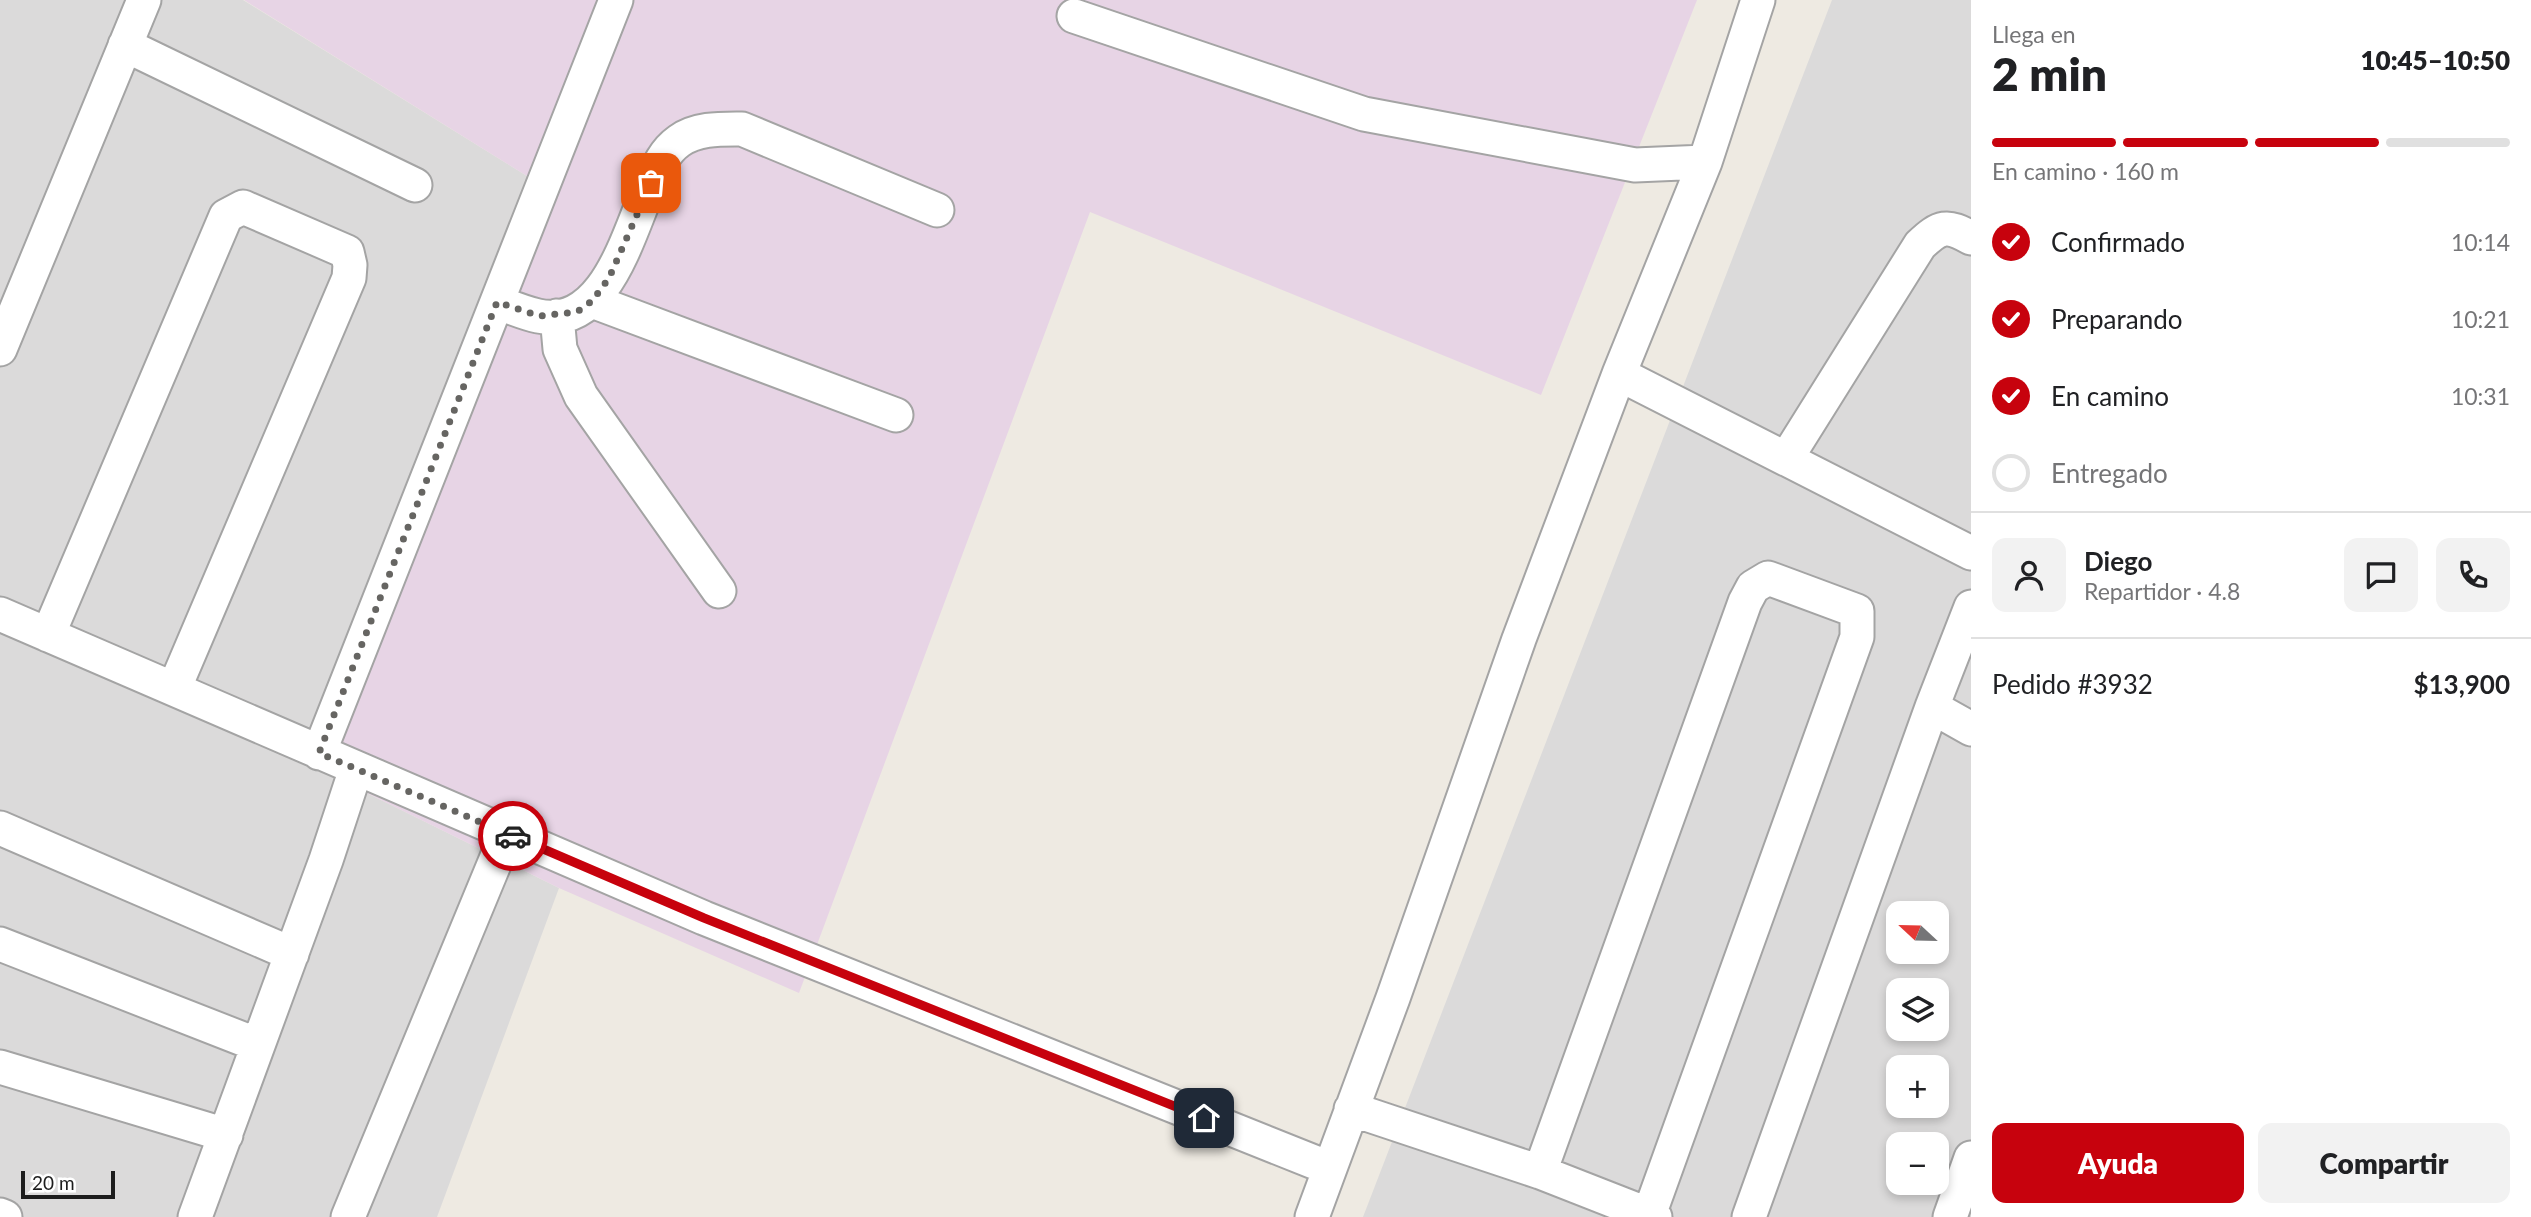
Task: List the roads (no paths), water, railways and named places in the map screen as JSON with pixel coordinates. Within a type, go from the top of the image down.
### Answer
[{"type":"street","points":[[0,349],[144,0]]},
{"type":"street","points":[[319,753],[616,0]]},
{"type":"street","points":[[1312,1217],[1350,1109],[1394,998],[1520,639],[1619,374],[1705,162],[1758,0]]},
{"type":"street","points":[[1074,16],[1364,114],[1635,165],[1705,162]]},
{"type":"street","points":[[125,45],[415,185]]},
{"type":"street","points":[[497,302],[539,316],[556,316],[577,312],[592,301],[609,278],[661,159],[680,140],[708,130],[742,129],[937,210]]},
{"type":"street","points":[[48,635],[226,216],[243,207],[347,252],[349,278],[174,690]]},
{"type":"street","points":[[1786,459],[1920,245],[1935,230],[1954,228],[1971,238]]},
{"type":"street","points":[[592,301],[896,415]]},
{"type":"street","points":[[556,316],[560,349],[581,396],[719,591]]},
{"type":"street","points":[[1619,374],[1971,553]]},
{"type":"street","points":[[1350,1109],[1540,1172],[1652,1216],[1857,637],[1857,611],[1768,578],[1754,586],[1745,602],[1540,1172]]},
{"type":"street","points":[[1749,1217],[1931,708],[1971,607]]},
{"type":"street","points":[[0,614],[704,918],[1329,1168]]},
{"type":"street","points":[[1931,708],[1971,729]]},
{"type":"street","points":[[195,1217],[292,954],[356,769]]},
{"type":"street","points":[[0,828],[292,954]]},
{"type":"street","points":[[348,1217],[507,833]]},
{"type":"street","points":[[0,944],[258,1045]]},
{"type":"street","points":[[0,1067],[226,1135]]},
{"type":"street","points":[[1950,1217],[1971,1158]]},
{"type":"street","points":[[0,1215],[5,1217]]}]
